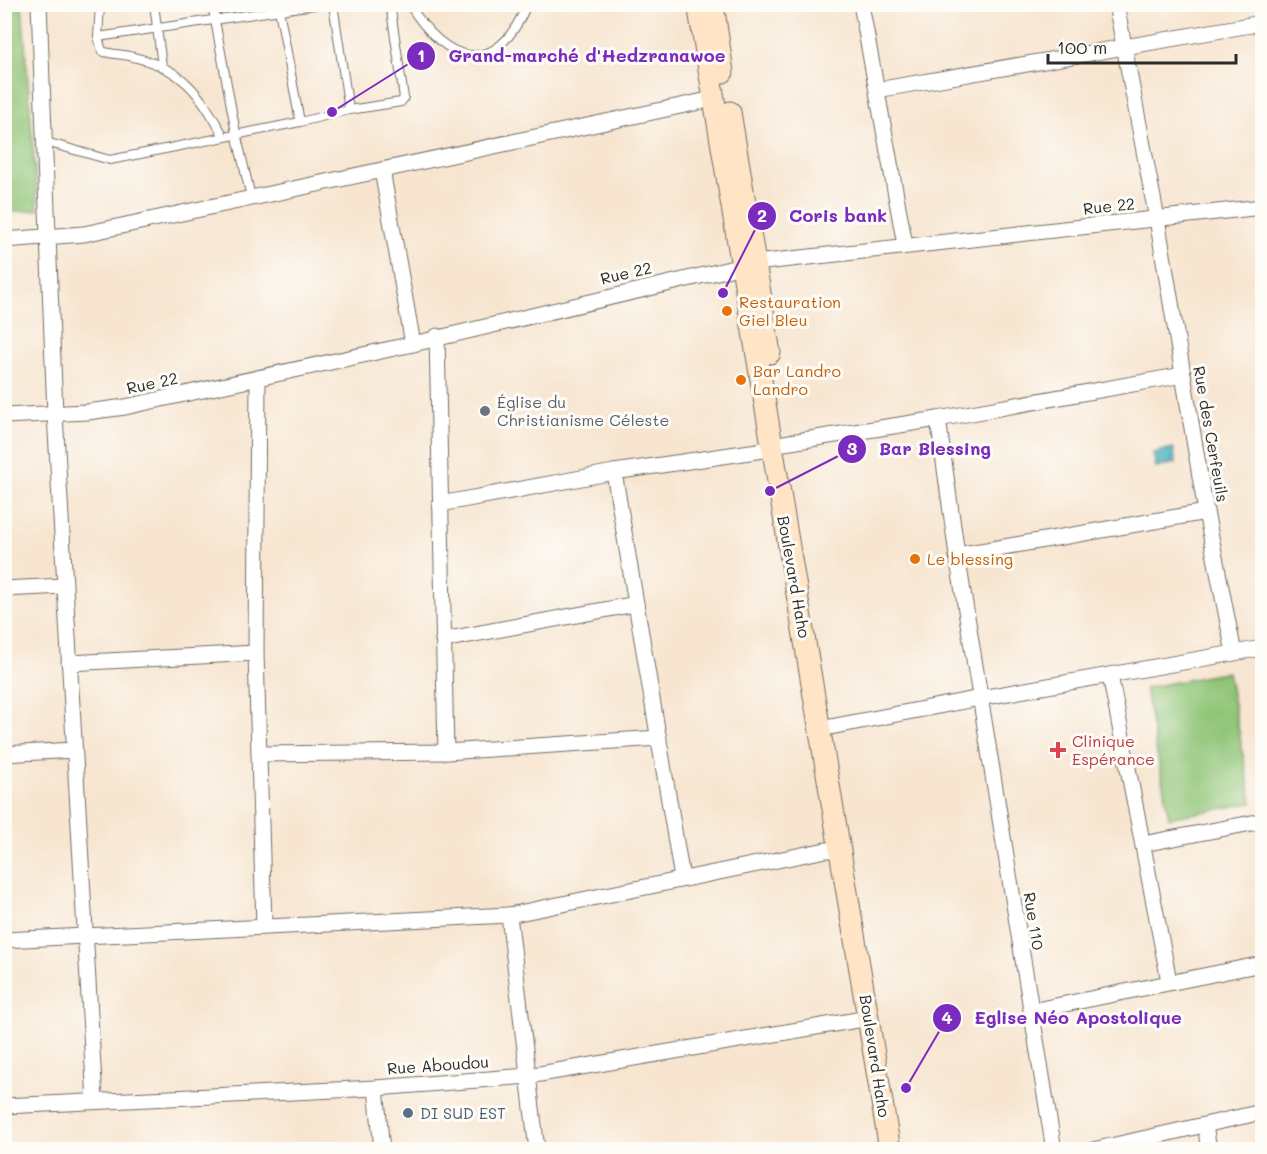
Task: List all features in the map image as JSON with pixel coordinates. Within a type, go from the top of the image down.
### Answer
[{"type":"main road","name":"Boulevard Haho","points":[[698,4],[713,99],[747,264],[827,728],[904,1149]]},
{"type":"main road","name":"Boulevard Haho","points":[[713,4],[747,264]]},
{"type":"main road","name":"Boulevard Haho","points":[[827,728],[841,850],[890,1149]]},
{"type":"street","points":[[39,4],[50,238],[55,414],[94,1101]]},
{"type":"street","points":[[861,4],[905,245]]},
{"type":"street","name":"Rue des Cerfeuils","points":[[1116,4],[1157,219],[1206,512],[1233,654]]},
{"type":"street","points":[[877,90],[1124,49],[1263,23]]},
{"type":"street","points":[[4,240],[84,234],[713,99]]},
{"type":"street","points":[[382,170],[413,344]]},
{"type":"street","name":"Rue 22","points":[[4,416],[125,407],[413,344],[437,336],[747,264],[1263,207]]},
{"type":"street","points":[[437,336],[446,752]]},
{"type":"street","points":[[440,504],[1183,375]]},
{"type":"street","points":[[258,378],[256,653],[264,926]]},
{"type":"street","name":"Rue 110","points":[[938,419],[957,555],[1054,1149]]},
{"type":"street","points":[[614,472],[682,879]]},
{"type":"street","points":[[957,555],[1206,512]]},
{"type":"street","points":[[4,589],[64,586]]},
{"type":"street","points":[[443,640],[636,604]]},
{"type":"street","points":[[827,728],[980,698],[1263,648]]},
{"type":"street","points":[[69,663],[256,653]]},
{"type":"street","points":[[1110,675],[1169,981]]},
{"type":"street","points":[[260,754],[446,752],[659,738]]},
{"type":"street","points":[[4,754],[74,750]]},
{"type":"street","points":[[1143,844],[1263,820]]},
{"type":"street","points":[[4,940],[509,915],[826,850],[841,850]]},
{"type":"street","points":[[509,915],[537,1149]]},
{"type":"street","points":[[1031,1011],[1169,981],[1263,964]]},
{"type":"street","name":"Rue Aboudou","points":[[4,1106],[376,1088],[528,1076],[869,1018]]},
{"type":"street","points":[[376,1088],[382,1149]]},
{"type":"street","points":[[1093,1149],[1263,1112]]},
{"type":"street","points":[[1205,1125],[1209,1149]]},
{"type":"lane","points":[[100,4],[98,37],[102,51],[132,56],[162,66],[199,93],[223,135]]},
{"type":"lane","points":[[153,4],[162,66]]},
{"type":"lane","points":[[212,4],[236,133],[251,197]]},
{"type":"lane","points":[[98,37],[279,8],[321,4]]},
{"type":"lane","points":[[333,4],[349,110]]},
{"type":"lane","points":[[46,142],[110,160],[223,135],[396,103],[404,98],[390,4]]},
{"type":"lane","points":[[409,4],[421,24],[437,40],[458,53],[467,55],[483,55],[505,44],[520,22],[527,4]]},
{"type":"lane","points":[[279,8],[300,122]]},
{"type":"green space","points":[[5,4],[22,5],[38,210],[5,212]]},
{"type":"green space","points":[[1228,672],[1252,803],[1169,818],[1145,688]]},
{"type":"water","points":[[1173,448],[1176,463],[1156,468],[1153,453]]},
{"type":"place","name":"Grand-marché d'Hedzranawoe","points":[[332,112]]},
{"type":"place","name":"Coris bank","points":[[723,293]]},
{"type":"place","name":"Restauration Giel Bleu","points":[[727,311]]},
{"type":"place","name":"Bar Landro Landro","points":[[741,380]]},
{"type":"place","name":"Église du Christianisme Céleste","points":[[485,411]]},
{"type":"place","name":"Bar Blessing","points":[[770,491]]},
{"type":"place","name":"Le blessing","points":[[915,559]]},
{"type":"place","name":"Clinique Espérance","points":[[1058,750]]},
{"type":"place","name":"Eglise Néo Apostolique","points":[[906,1088]]},
{"type":"place","name":"DI SUD EST","points":[[408,1113]]}]
